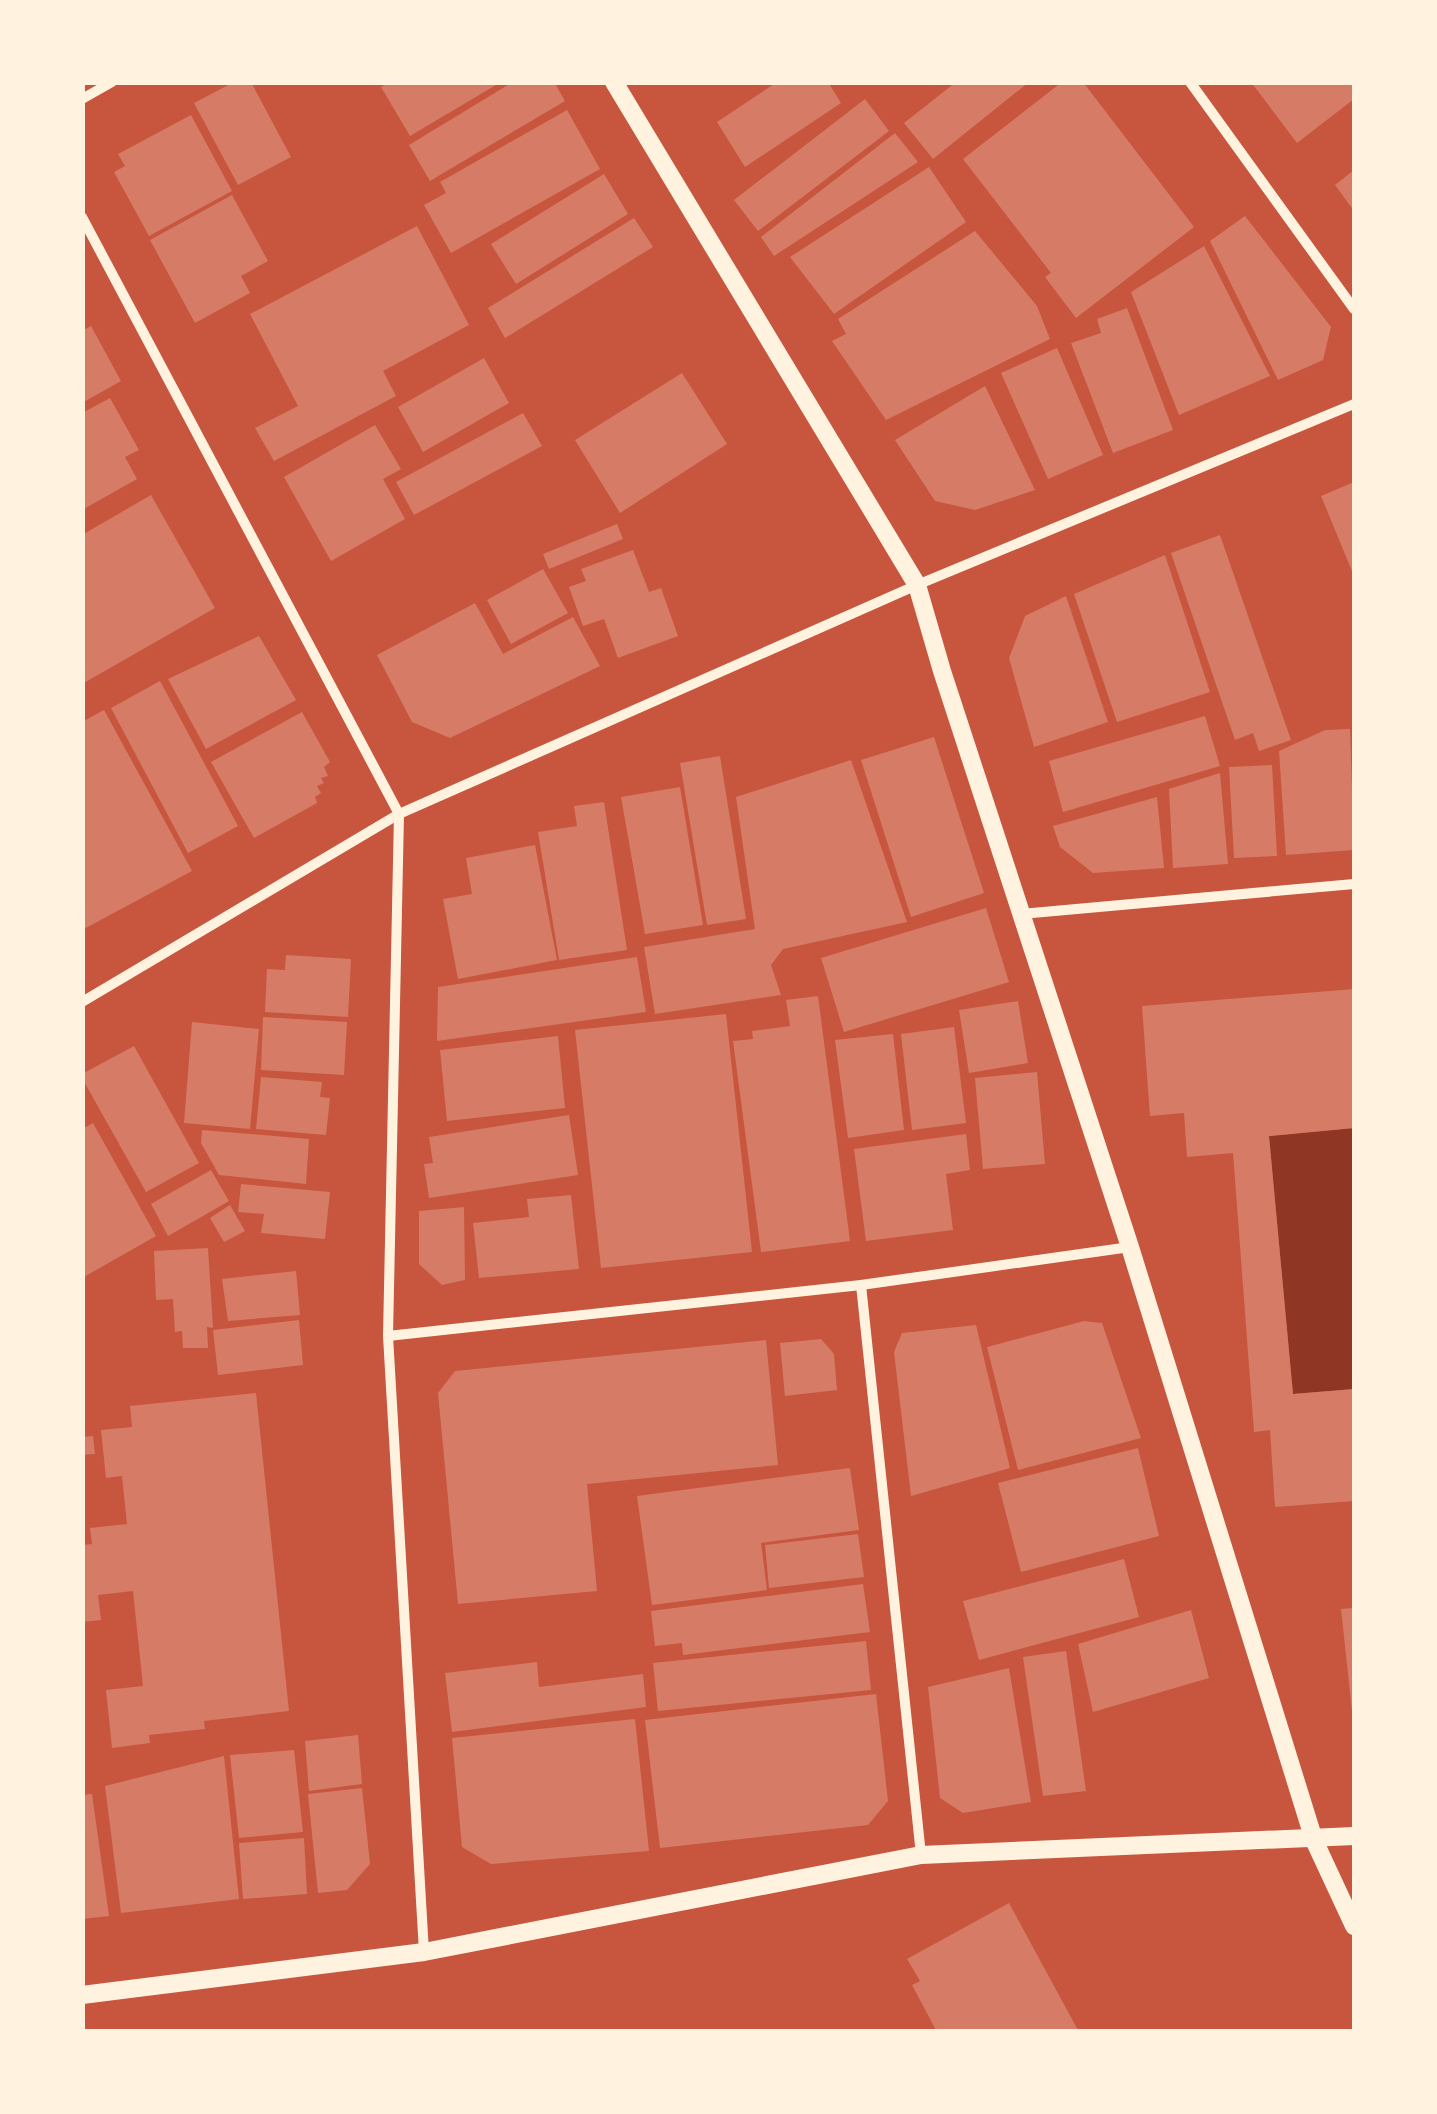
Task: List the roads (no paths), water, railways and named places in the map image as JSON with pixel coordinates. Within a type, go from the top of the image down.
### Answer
[{"type":"street","points":[[82,98],[112,82]]},
{"type":"street","points":[[614,82],[917,585],[1130,1247],[1314,1840],[1354,1926]]},
{"type":"street","points":[[1190,82],[1354,309]]},
{"type":"street","points":[[82,217],[399,814],[388,1336],[424,1952]]},
{"type":"street","points":[[82,1002],[399,814],[917,585],[1354,404]]},
{"type":"street","points":[[1021,914],[1354,884]]},
{"type":"street","points":[[388,1336],[861,1286],[1130,1247]]},
{"type":"street","points":[[861,1286],[921,1855]]},
{"type":"street","points":[[82,1995],[424,1952],[921,1855],[1354,1836]]}]
